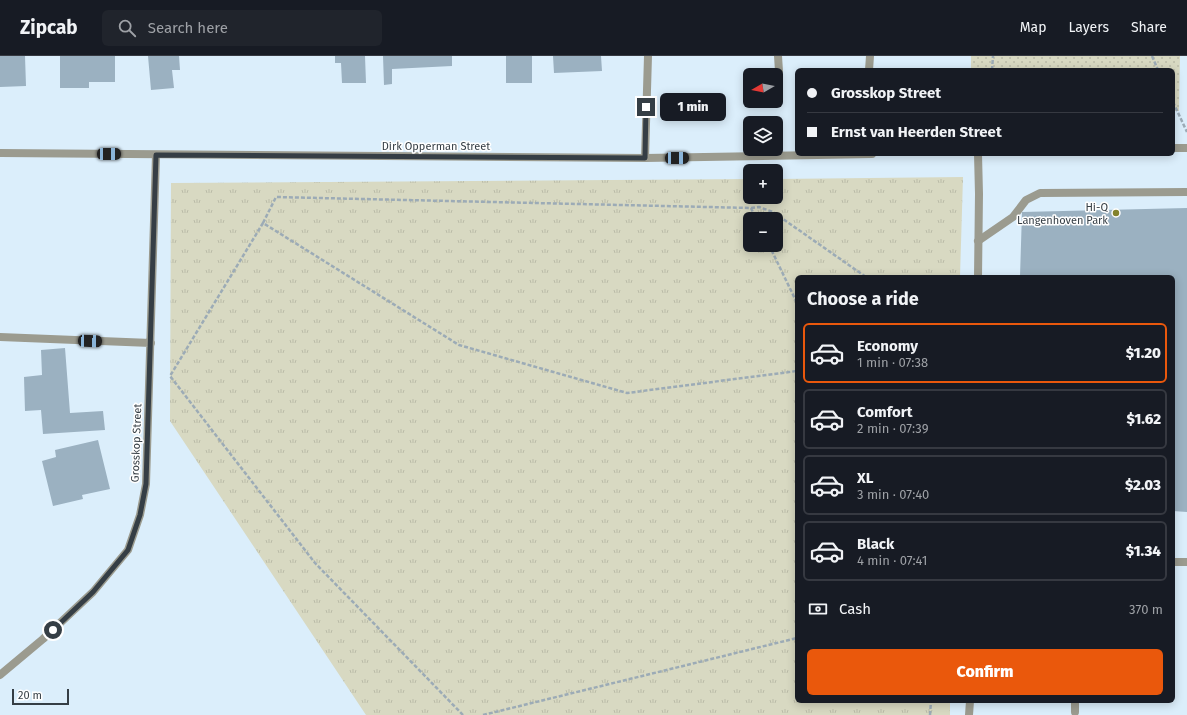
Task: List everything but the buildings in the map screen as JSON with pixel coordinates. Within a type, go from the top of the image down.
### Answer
[{"type":"street","points":[[645,158],[648,56]]},
{"type":"street","points":[[778,56],[779,68]]},
{"type":"street","points":[[869,68],[870,56]]},
{"type":"street","points":[[1175,148],[1187,148]]},
{"type":"street","name":"Dirk Opperman Street","points":[[0,153],[645,158],[795,155]]},
{"type":"street","name":"Grosskop Street","points":[[0,675],[43,639],[93,592],[128,550],[140,515],[146,484],[156,155]]},
{"type":"street","points":[[978,156],[978,275]]},
{"type":"street","points":[[978,241],[1014,217],[1026,200],[1040,193],[1187,192]]},
{"type":"street","points":[[0,337],[151,343]]},
{"type":"street","points":[[1175,562],[1187,562]]},
{"type":"street","points":[[969,715],[970,703]]},
{"type":"street","points":[[1075,703],[1075,712]]},
{"type":"path","points":[[992,68],[993,56]]},
{"type":"path","points":[[1152,56],[1157,68]]},
{"type":"path","points":[[1175,106],[1187,132]]},
{"type":"path","points":[[463,715],[315,563],[170,376],[263,223],[276,197],[759,207],[773,212],[863,275]]},
{"type":"path","points":[[751,208],[753,212]]},
{"type":"path","points":[[263,223],[459,345],[627,393],[795,371]]},
{"type":"path","points":[[772,252],[795,299]]},
{"type":"path","points":[[483,715],[795,638]]},
{"type":"path","points":[[930,715],[931,703]]},
{"type":"green space","points":[[971,56],[1180,56],[1179,111],[1175,111],[1175,68],[971,68]]},
{"type":"green space","points":[[963,177],[960,275],[795,275],[795,703],[950,703],[950,715],[366,715],[170,421],[171,183],[743,179],[743,204],[783,204],[783,179]]},
{"type":"place","name":"Hi-Q Langenhoven Park","points":[[1116,213]]},
{"type":"route","points":[[53,630],[93,592],[128,550],[140,515],[146,484],[156,155],[645,158],[646,107]]}]
